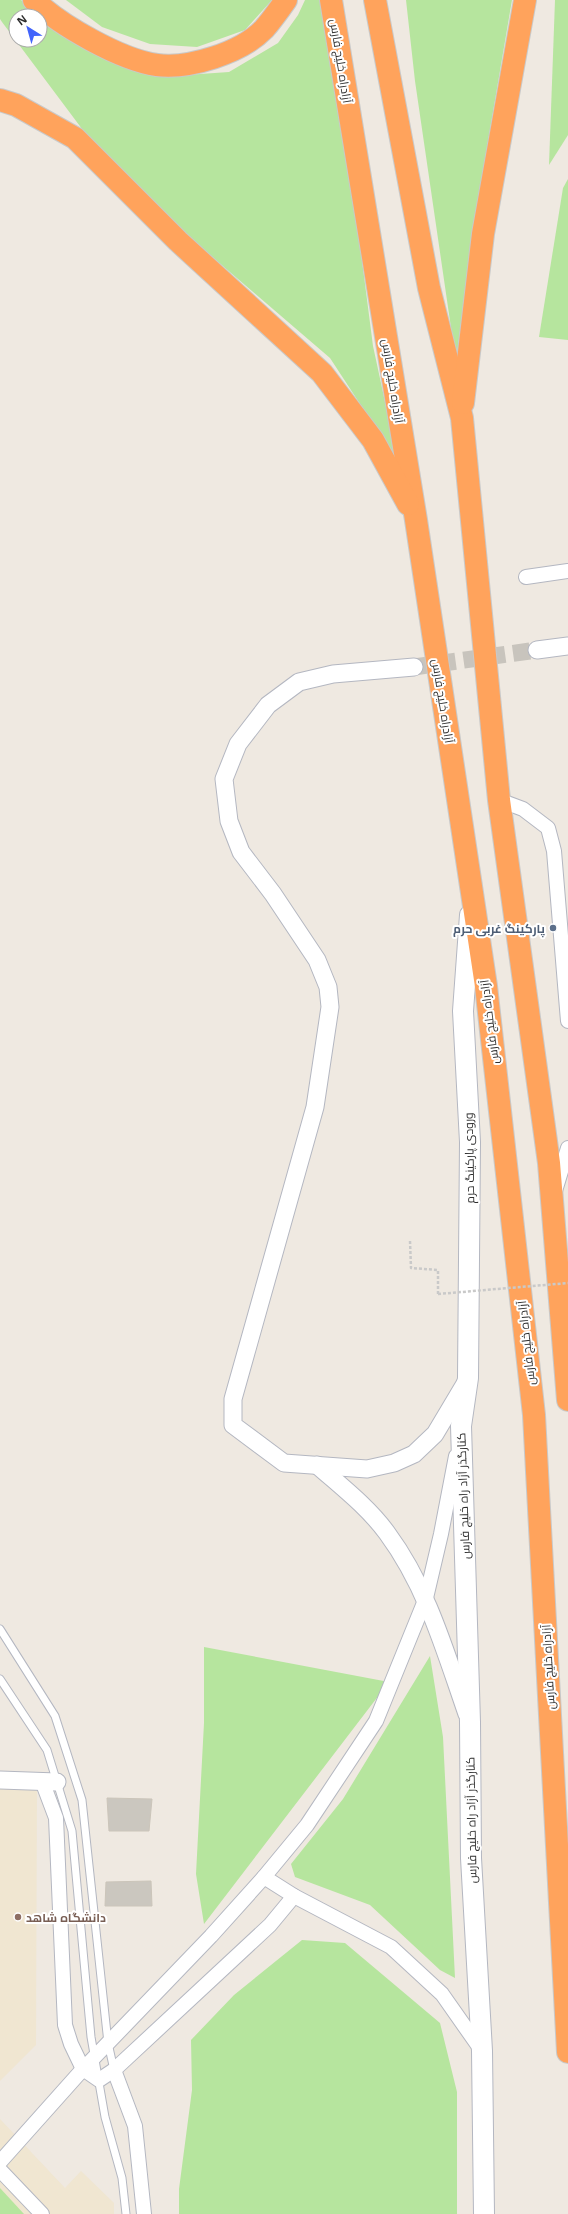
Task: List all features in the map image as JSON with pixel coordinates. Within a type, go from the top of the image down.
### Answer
[{"type":"highway","points":[[34,0],[83,35],[116,53],[157,65],[195,63],[232,52],[263,30],[286,0]]},
{"type":"highway","name":"آزادراه خلیج فارس","points":[[331,0],[416,520],[486,986],[534,1414],[568,2052]]},
{"type":"highway","points":[[375,0],[429,288],[462,418],[499,800],[549,1163],[568,1400]]},
{"type":"highway","points":[[462,418],[470,335],[483,234],[525,0]]},
{"type":"highway","points":[[0,100],[16,105],[74,138],[178,241],[322,373],[373,440],[416,520]]},
{"type":"main road","name":"ورودی پارکینگ حرم","points":[[461,1426],[468,1378],[470,1142],[463,1010],[472,889]]},
{"type":"main road","name":"کنارگذر آزاد راه خلیج فارس","points":[[461,1426],[470,1722],[471,1858],[482,2051],[484,2214]]},
{"type":"street","points":[[526,577],[568,571]]},
{"type":"street","points":[[537,650],[568,646]]},
{"type":"street","points":[[414,667],[333,674],[299,682],[268,705],[238,744],[224,779],[229,821],[241,852],[273,894],[317,960],[328,987],[330,1007],[315,1107],[233,1399],[233,1425],[284,1463],[367,1469],[394,1463],[414,1454],[435,1434],[468,1378]]},
{"type":"street","points":[[499,800],[523,810],[548,828],[562,862],[568,1021]]},
{"type":"street","points":[[552,1201],[568,1148]]},
{"type":"street","points":[[555,1232],[568,1261]]},
{"type":"street","points":[[0,2162],[94,2057],[211,1936],[264,1877],[307,1825],[376,1720],[426,1598],[441,1534],[461,1426]]},
{"type":"street","points":[[318,1465],[363,1505],[387,1533],[426,1598],[470,1722]]},
{"type":"street","points":[[0,1780],[49,1782],[56,1818],[65,2025],[71,2044],[83,2069],[99,2080],[114,2070],[270,1925],[294,1896]]},
{"type":"street","points":[[264,1877],[294,1896],[391,1947],[442,1994],[482,2051]]},
{"type":"street","points":[[114,2070],[135,2126],[144,2214]]},
{"type":"street","points":[[0,2170],[42,2214]]},
{"type":"lane","points":[[0,1629],[55,1716],[82,1800],[108,2043],[114,2070]]},
{"type":"lane","points":[[0,1679],[47,1750],[49,1782],[72,1831],[94,2057],[105,2117],[122,2178],[126,2214]]},
{"type":"path","points":[[410,1241],[411,1268],[438,1270],[438,1294],[568,1283]]},
{"type":"shaded area","name":"دانشگاه شاهد","points":[[0,1788],[37,1788],[36,2045],[0,2081]]},
{"type":"shaded area","points":[[0,2119],[65,2188],[81,2171],[114,2203],[114,2214],[0,2214]]},
{"type":"green space","points":[[0,0],[21,0],[32,8],[8,8],[8,30],[0,19]]},
{"type":"green space","points":[[66,0],[272,0],[245,30],[197,47],[150,44],[102,27]]},
{"type":"green space","points":[[305,0],[324,0],[341,98],[373,346],[398,462],[330,358],[160,212],[100,153],[22,48],[48,48],[48,21],[67,35],[113,62],[157,77],[229,72],[278,43],[298,15]]},
{"type":"green space","points":[[406,0],[512,0],[473,230],[456,362],[415,81]]},
{"type":"green space","points":[[555,0],[568,0],[568,135],[549,165]]},
{"type":"green space","points":[[568,179],[568,340],[539,337],[563,188]]},
{"type":"green space","points":[[204,1647],[389,1682],[204,1924],[196,1874],[204,1723]]},
{"type":"green space","points":[[430,1656],[443,1737],[455,1978],[440,1970],[370,1905],[295,1877],[291,1864],[343,1799]]},
{"type":"green space","points":[[302,1940],[345,1943],[440,2023],[457,2092],[457,2214],[179,2214],[179,2189],[192,2090],[191,2040],[234,1995]]},
{"type":"green space","points":[[0,2188],[24,2214],[0,2214]]},
{"type":"building","points":[[107,1798],[152,1799],[149,1831],[109,1831]]},
{"type":"building","points":[[151,1881],[152,1906],[105,1906],[106,1882]]},
{"type":"tunnel","points":[[414,667],[537,650]]},
{"type":"place","name":"پارکینگ غربی حرم","points":[[553,928]]},
{"type":"place","name":"دانشگاه شاهد","points":[[18,1917]]}]
